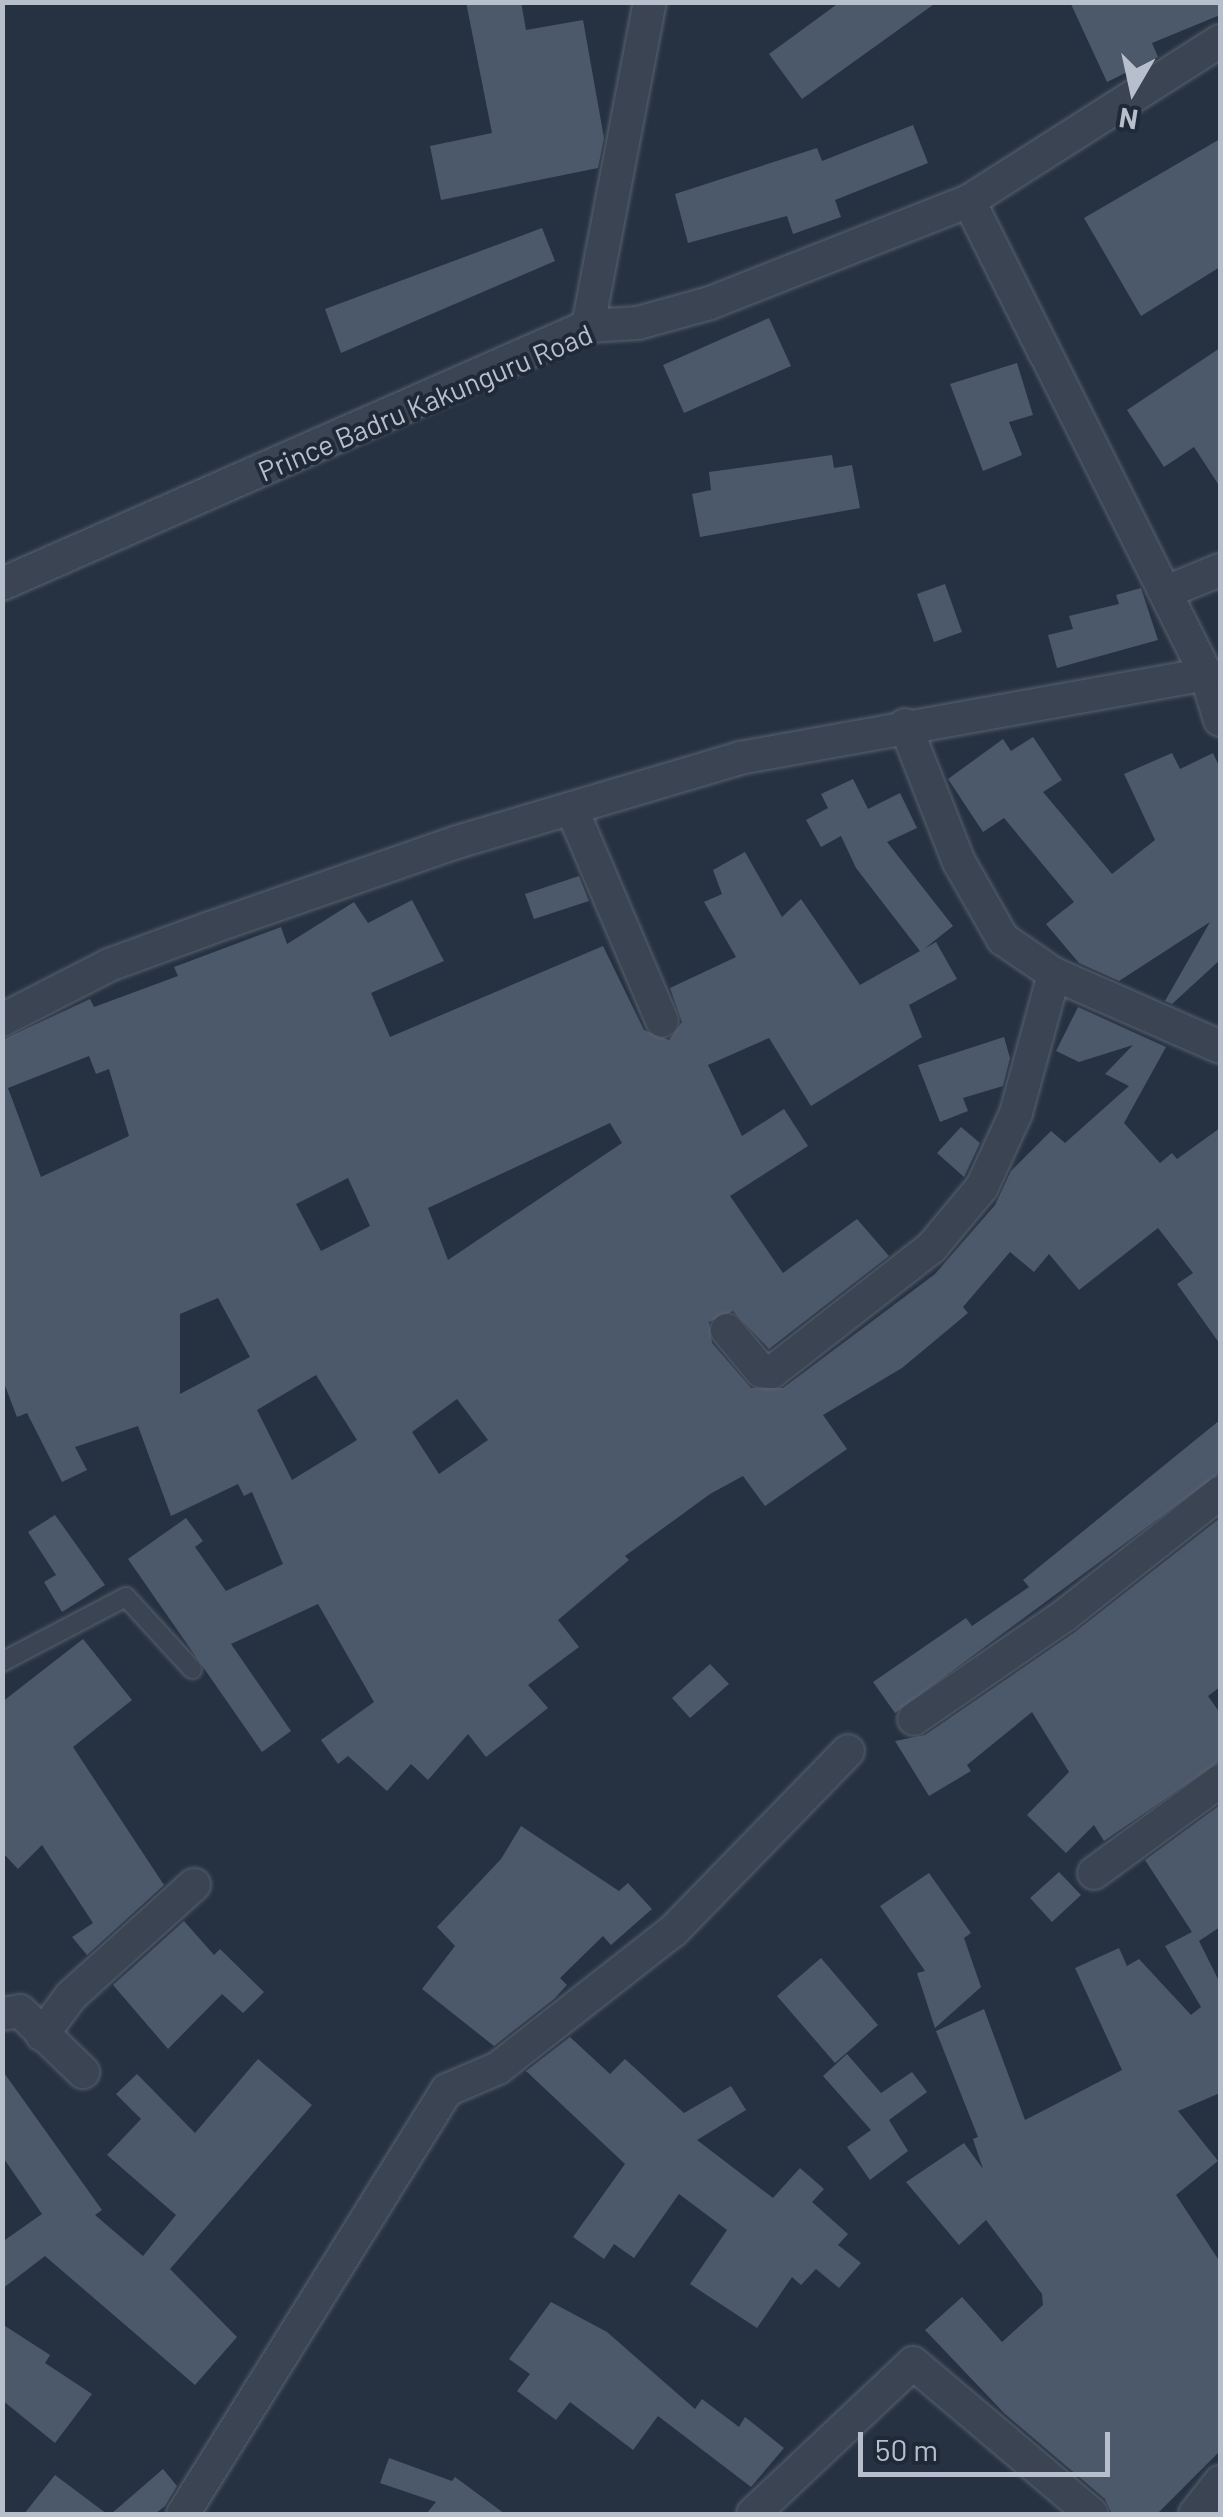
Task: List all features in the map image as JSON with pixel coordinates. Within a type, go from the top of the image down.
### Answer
[{"type":"street","points":[[588,326],[650,2]]},
{"type":"street","name":"Prince Badru Kakunguru Road","points":[[2,584],[588,326],[638,322],[710,304],[970,201],[1220,41]]},
{"type":"street","points":[[970,201],[1206,674],[1220,720]]},
{"type":"street","points":[[1166,592],[1220,570]]},
{"type":"street","points":[[2,1020],[109,965],[210,928],[457,842],[573,812],[740,758],[1206,674]]},
{"type":"street","points":[[905,726],[959,862],[1003,939],[1054,974],[1220,1047]]},
{"type":"street","points":[[573,812],[662,1021]]},
{"type":"street","points":[[727,1330],[761,1371],[772,1372],[932,1247],[982,1187],[1016,1112],[1054,974]]},
{"type":"street","points":[[914,1719],[1064,1616],[1220,1493]]},
{"type":"street","points":[[182,2514],[447,2090],[498,2068],[673,1932],[848,1751]]},
{"type":"street","points":[[1094,1873],[1220,1781]]},
{"type":"street","points":[[42,2035],[71,1996],[194,1885]]},
{"type":"street","points":[[2,2014],[20,2011],[83,2072]]},
{"type":"street","points":[[753,2514],[913,2363],[1092,2514]]},
{"type":"street","points":[[1195,2514],[1220,2482]]},
{"type":"lane","points":[[2,1662],[126,1597],[192,1669]]},
{"type":"building","points":[[466,2],[521,2],[526,30],[583,20],[604,138],[598,168],[441,200],[430,146],[492,133]]},
{"type":"building","points":[[840,2],[937,2],[802,99],[769,54]]},
{"type":"building","points":[[1070,2],[1220,2],[1220,15],[1152,43],[1158,57],[1107,82]]},
{"type":"building","points":[[913,125],[928,163],[835,200],[841,217],[793,234],[787,216],[688,243],[675,194],[817,148],[822,161]]},
{"type":"building","points":[[1220,139],[1220,267],[1141,316],[1084,218]]},
{"type":"building","points":[[542,228],[555,261],[341,353],[325,309]]},
{"type":"building","points":[[769,318],[791,366],[684,413],[663,365]]},
{"type":"building","points":[[1220,348],[1220,487],[1194,447],[1164,467],[1127,410]]},
{"type":"building","points":[[1017,363],[1033,415],[1009,422],[1022,455],[983,471],[950,384]]},
{"type":"building","points":[[832,455],[834,468],[852,465],[860,508],[700,537],[692,494],[711,490],[709,472]]},
{"type":"building","points":[[945,584],[962,632],[934,642],[917,594]]},
{"type":"building","points":[[1141,588],[1158,640],[1057,668],[1048,635],[1073,629],[1069,616],[1119,604],[1116,595]]},
{"type":"building","points":[[1033,737],[1062,780],[1043,792],[1112,874],[1155,840],[1124,774],[1172,753],[1180,769],[1213,753],[1220,768],[1220,960],[1172,1004],[1165,1001],[1210,922],[1119,981],[1079,963],[1046,924],[1074,902],[1004,818],[983,832],[948,779],[1003,739],[1011,751]]},
{"type":"building","points":[[853,779],[868,809],[900,793],[917,828],[887,842],[953,926],[924,949],[936,942],[957,979],[909,1005],[922,1037],[811,1106],[769,1038],[708,1065],[742,1136],[784,1109],[808,1146],[730,1196],[783,1273],[857,1219],[889,1256],[769,1349],[733,1311],[709,1322],[712,1343],[751,1388],[783,1388],[935,1274],[995,1205],[1011,1171],[1051,1131],[1065,1143],[1129,1086],[1105,1074],[1133,1045],[1079,1062],[1056,1051],[1078,1007],[1166,1047],[1124,1123],[1160,1163],[1172,1153],[1177,1159],[1220,1128],[1220,1344],[1177,1284],[1193,1273],[1158,1228],[1079,1290],[1049,1254],[1034,1272],[1010,1252],[963,1307],[968,1313],[902,1368],[823,1415],[847,1449],[765,1506],[743,1476],[710,1494],[625,1556],[629,1560],[558,1620],[579,1647],[528,1685],[548,1708],[486,1757],[468,1734],[428,1780],[411,1764],[387,1791],[348,1756],[338,1764],[321,1740],[374,1702],[318,1604],[231,1644],[291,1731],[262,1752],[128,1559],[186,1518],[203,1541],[195,1547],[226,1591],[283,1564],[252,1492],[244,1496],[238,1484],[171,1516],[138,1426],[75,1447],[87,1470],[62,1482],[27,1413],[17,1417],[2,1378],[2,1040],[90,999],[94,1007],[178,976],[174,967],[281,927],[287,944],[354,902],[368,923],[412,900],[444,961],[371,993],[390,1037],[603,946],[644,1030],[669,1040],[682,1022],[670,988],[736,957],[704,902],[722,894],[713,870],[745,852],[782,917],[801,899],[860,985],[920,951],[856,868],[841,836],[821,847],[806,820],[828,808],[821,794]],"holes":[[[89,1056],[96,1074],[109,1069],[129,1136],[41,1177],[8,1088]],[[610,1123],[622,1143],[448,1260],[428,1208]],[[348,1178],[370,1226],[321,1251],[296,1204]],[[218,1298],[250,1357],[180,1394],[180,1314]],[[316,1375],[357,1440],[292,1480],[257,1410]],[[457,1399],[488,1440],[439,1474],[412,1432]]]},
{"type":"building","points":[[579,876],[589,901],[534,919],[525,894]]},
{"type":"building","points":[[1004,1037],[1010,1058],[1003,1086],[963,1098],[968,1111],[940,1122],[918,1065]]},
{"type":"building","points":[[961,1127],[980,1143],[964,1177],[937,1153]]},
{"type":"building","points":[[1220,1420],[1220,1473],[895,1713],[873,1682],[966,1618],[972,1626],[1029,1587],[1023,1580]]},
{"type":"building","points":[[55,1515],[105,1585],[62,1612],[44,1582],[56,1575],[28,1532]]},
{"type":"building","points":[[1220,1518],[1220,1687],[1208,1696],[1220,1713],[1220,1761],[1104,1841],[1094,1825],[1066,1853],[1027,1815],[1069,1772],[1032,1712],[967,1765],[971,1771],[929,1796],[895,1741],[925,1735],[1075,1632]]},
{"type":"building","points":[[83,1639],[132,1700],[73,1747],[164,1885],[87,1955],[72,1937],[93,1923],[42,1845],[18,1869],[2,1852],[2,1702]]},
{"type":"building","points":[[710,1664],[729,1684],[690,1718],[672,1698]]},
{"type":"building","points":[[1220,1805],[1220,1927],[1199,1941],[1220,1983],[1220,2093],[1178,2111],[1218,2161],[1176,2195],[1220,2262],[1220,2451],[1157,2514],[1112,2514],[1105,2499],[1004,2413],[925,2330],[962,2297],[1002,2342],[1043,2305],[1042,2294],[986,2220],[959,2245],[906,2182],[964,2143],[983,2169],[973,2139],[978,2137],[936,2031],[984,2009],[1025,2120],[1122,2070],[1075,1968],[1119,1948],[1127,1966],[1139,1959],[1191,2015],[1201,2007],[1165,1946],[1192,1932],[1145,1860]]},
{"type":"building","points":[[521,1826],[619,1891],[628,1883],[652,1909],[611,1945],[603,1936],[560,1978],[567,1985],[554,1999],[494,2046],[422,1989],[455,1946],[437,1927],[501,1859]]},
{"type":"building","points":[[1059,1872],[1081,1895],[1052,1922],[1030,1898]]},
{"type":"building","points":[[929,1873],[971,1933],[964,1938],[981,1987],[935,2028],[917,1973],[925,1971],[880,1906]]},
{"type":"building","points":[[184,1921],[214,1955],[220,1949],[264,1992],[243,2013],[222,1994],[168,2049],[113,1985]]},
{"type":"building","points":[[821,1958],[878,2025],[835,2063],[777,1996]]},
{"type":"building","points":[[570,2037],[610,2074],[625,2059],[684,2113],[731,2086],[746,2110],[697,2140],[773,2198],[800,2168],[824,2189],[812,2202],[848,2234],[838,2245],[861,2263],[839,2288],[816,2269],[801,2285],[792,2277],[757,2328],[690,2284],[727,2230],[679,2194],[634,2258],[614,2244],[604,2259],[573,2237],[625,2164],[526,2071]]},
{"type":"building","points":[[847,2054],[881,2093],[912,2072],[927,2092],[889,2120],[908,2151],[870,2180],[847,2147],[871,2130],[823,2076]]},
{"type":"building","points":[[258,2059],[312,2105],[170,2269],[237,2337],[195,2385],[45,2256],[2,2289],[2,2242],[42,2214],[2,2156],[2,2070],[102,2210],[95,2215],[143,2256],[176,2215],[107,2155],[141,2119],[116,2094],[137,2074],[195,2133]]},
{"type":"building","points":[[551,2302],[607,2332],[695,2409],[702,2399],[739,2427],[745,2417],[784,2448],[751,2487],[658,2416],[633,2450],[570,2402],[556,2420],[517,2391],[530,2374],[509,2359]]},
{"type":"building","points":[[2,2324],[50,2355],[45,2363],[92,2394],[55,2443],[2,2400]]},
{"type":"building","points":[[389,2458],[452,2481],[455,2477],[505,2514],[426,2514],[436,2502],[380,2483]]},
{"type":"building","points":[[163,2469],[177,2486],[165,2506],[155,2514],[111,2514]]},
{"type":"building","points":[[55,2475],[107,2514],[24,2514]]}]
